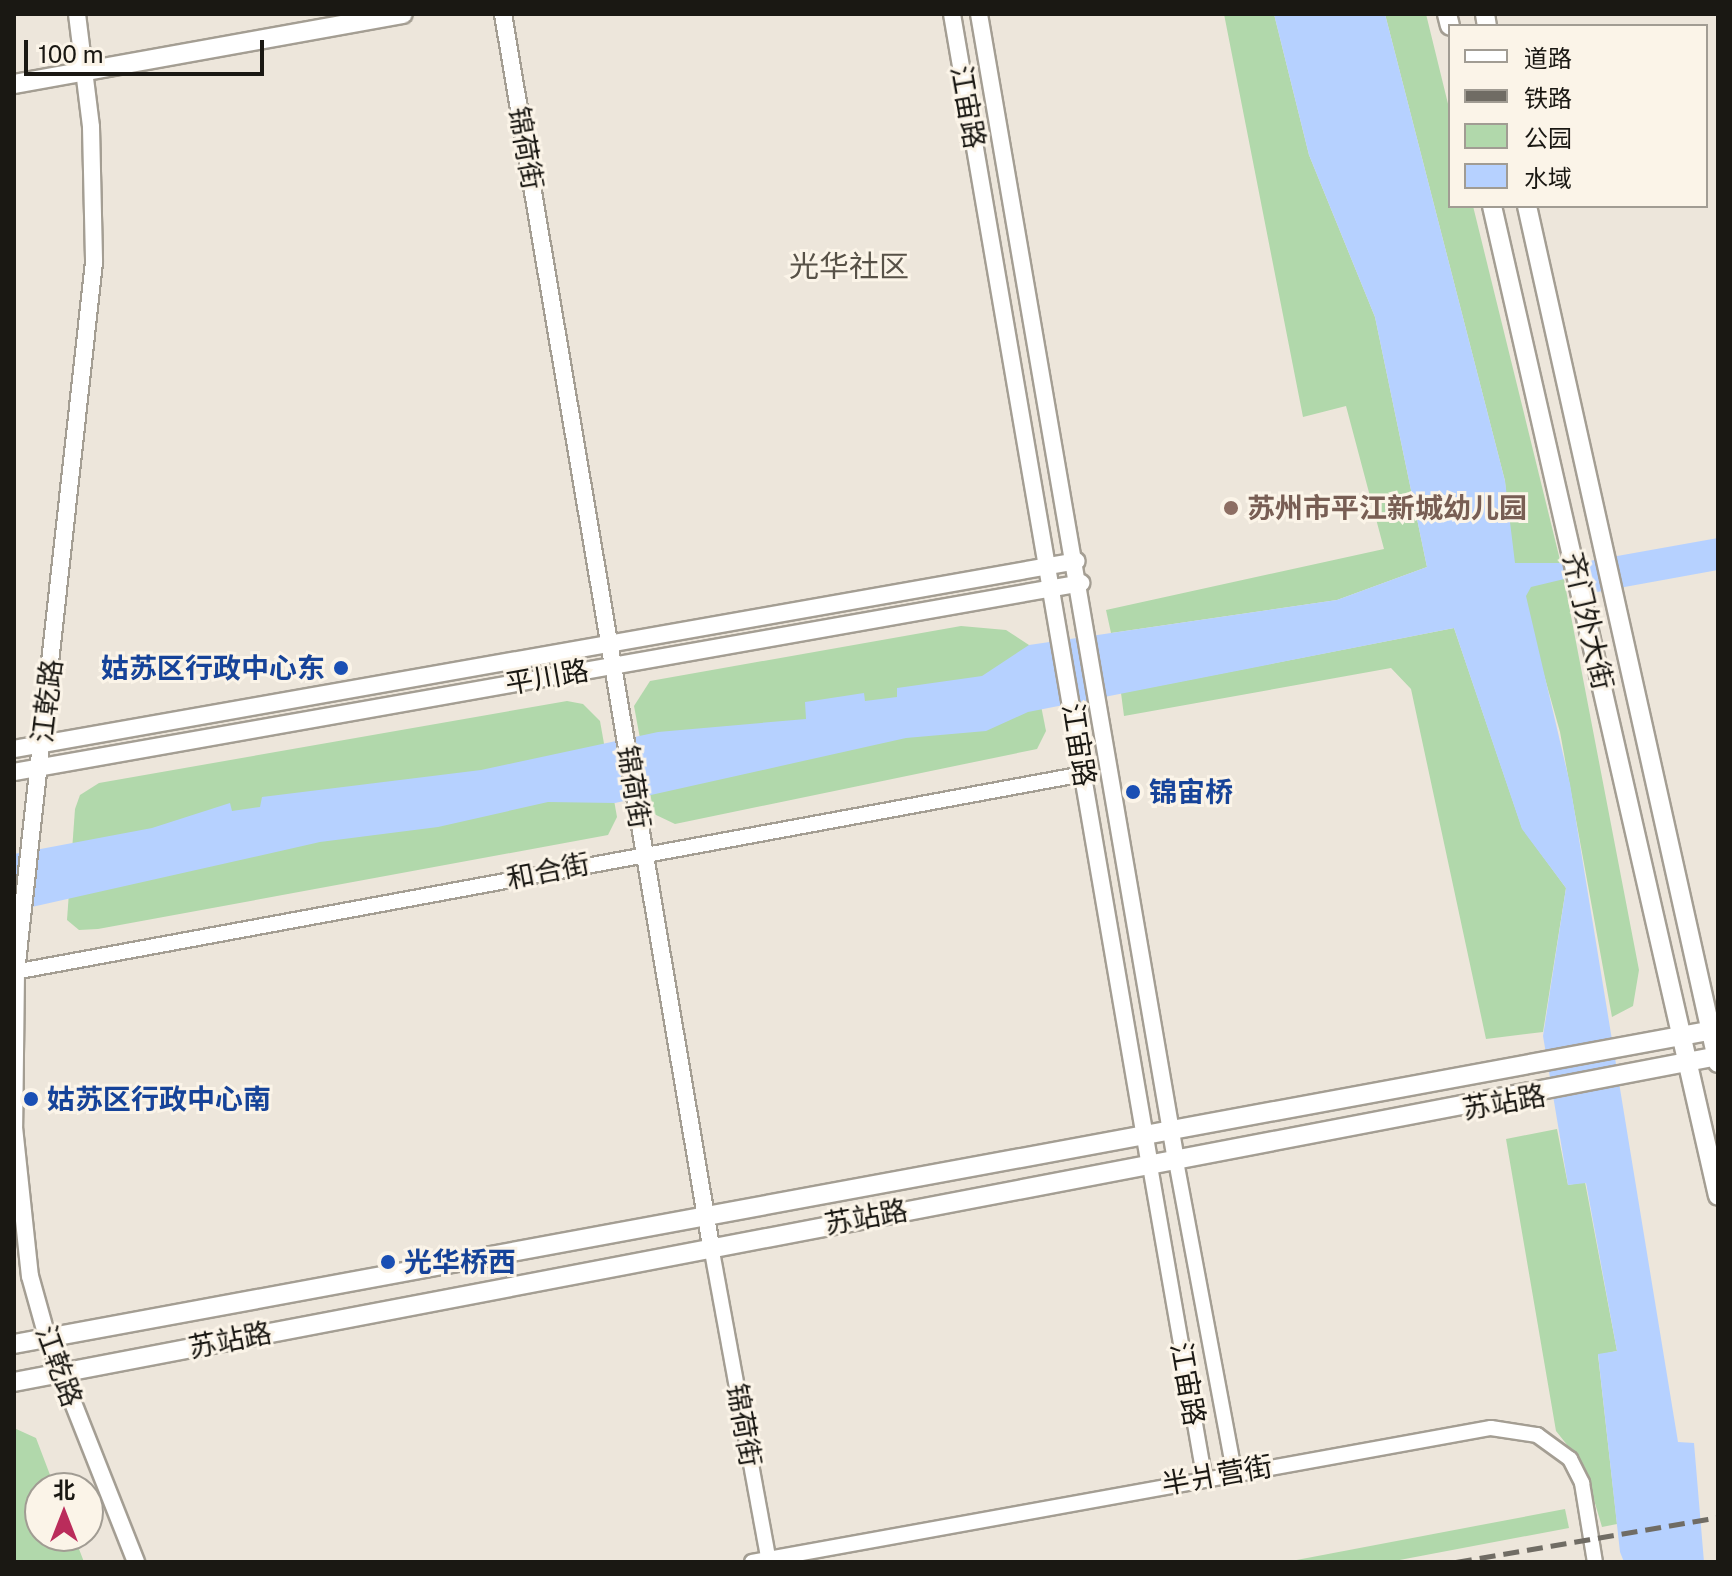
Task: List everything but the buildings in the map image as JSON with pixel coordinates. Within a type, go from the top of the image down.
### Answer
[{"type":"main road","points":[[14,84],[403,14]]},
{"type":"main road","name":"齐门外大街","points":[[1492,208],[1718,1196]]},
{"type":"main road","name":"齐门外大街","points":[[1527,208],[1617,614],[1715,1030],[1718,1059]]},
{"type":"main road","name":"苏站路","points":[[14,1344],[1715,1030]]},
{"type":"main road","name":"苏站路","points":[[14,1382],[711,1246],[1534,1097],[1718,1059]]},
{"type":"street","name":"锦荷街","points":[[503,14],[706,1218],[768,1558]]},
{"type":"street","name":"江宙路","points":[[952,14],[1204,1477]]},
{"type":"street","name":"江宙路","points":[[979,14],[1081,583],[1176,1161],[1234,1471]]},
{"type":"street","name":"江乾路","points":[[77,17],[94,262],[44,744],[38,768],[15,972],[19,1201],[47,1337],[136,1562]]},
{"type":"street","name":"平川路","points":[[14,749],[1077,561]]},
{"type":"street","name":"平川路","points":[[14,772],[1081,583]]},
{"type":"street","name":"和合街","points":[[15,972],[1083,774]]},
{"type":"street","name":"半爿营街","points":[[752,1562],[1460,1430],[1521,1430],[1551,1442],[1578,1470],[1595,1562]]},
{"type":"green space","points":[[1224,14],[1274,14],[1309,155],[1375,317],[1427,567],[1337,600],[1111,633],[1106,610],[1384,549],[1346,406],[1303,417]]},
{"type":"green space","points":[[1385,14],[1426,14],[1448,104],[1448,208],[1473,208],[1561,564],[1639,970],[1633,1006],[1612,1017],[1560,732],[1511,557],[1505,481]]},
{"type":"green space","points":[[961,626],[1006,630],[1029,645],[1046,731],[1037,749],[675,824],[654,814],[634,706],[650,681]]},
{"type":"green space","points":[[1454,628],[1522,828],[1566,888],[1543,1032],[1486,1039],[1411,689],[1391,668],[1124,716],[1121,693]]},
{"type":"green space","points":[[567,701],[583,704],[600,721],[617,817],[608,835],[98,929],[79,930],[67,920],[75,809],[80,795],[99,783]]},
{"type":"green space","points":[[1557,1129],[1568,1185],[1585,1182],[1617,1351],[1598,1355],[1617,1524],[1602,1527],[1584,1466],[1556,1431],[1506,1139]]},
{"type":"green space","points":[[14,1428],[36,1438],[49,1472],[24,1472],[24,1552],[80,1552],[84,1562],[14,1562]]},
{"type":"green space","points":[[1565,1509],[1569,1528],[1389,1562],[1286,1562]]},
{"type":"water","points":[[1274,14],[1385,14],[1505,481],[1515,563],[1578,563],[1718,538],[1718,570],[1586,594],[1581,575],[1531,587],[1526,596],[1570,784],[1678,1442],[1694,1443],[1704,1562],[1624,1562],[1620,1552],[1598,1354],[1617,1351],[1586,1183],[1568,1185],[1543,1036],[1566,888],[1522,829],[1454,628],[1028,712],[986,731],[906,738],[615,803],[548,802],[438,827],[320,842],[14,911],[14,854],[152,828],[230,803],[232,811],[260,807],[262,797],[481,770],[658,732],[806,719],[805,702],[864,693],[865,701],[897,697],[897,688],[982,676],[1029,645],[1337,600],[1427,567],[1375,317],[1309,155]]},
{"type":"railway","points":[[1456,1562],[1718,1517]]},
{"type":"place","name":"苏州市平江新城幼儿园","points":[[1231,508]]},
{"type":"place","name":"姑苏区行政中心东","points":[[341,668]]},
{"type":"place","name":"锦宙桥","points":[[1133,792]]},
{"type":"place","name":"姑苏区行政中心南","points":[[31,1099]]},
{"type":"place","name":"光华桥西","points":[[388,1262]]},
{"type":"district","name":"光华社区","points":[[849,266]]}]
